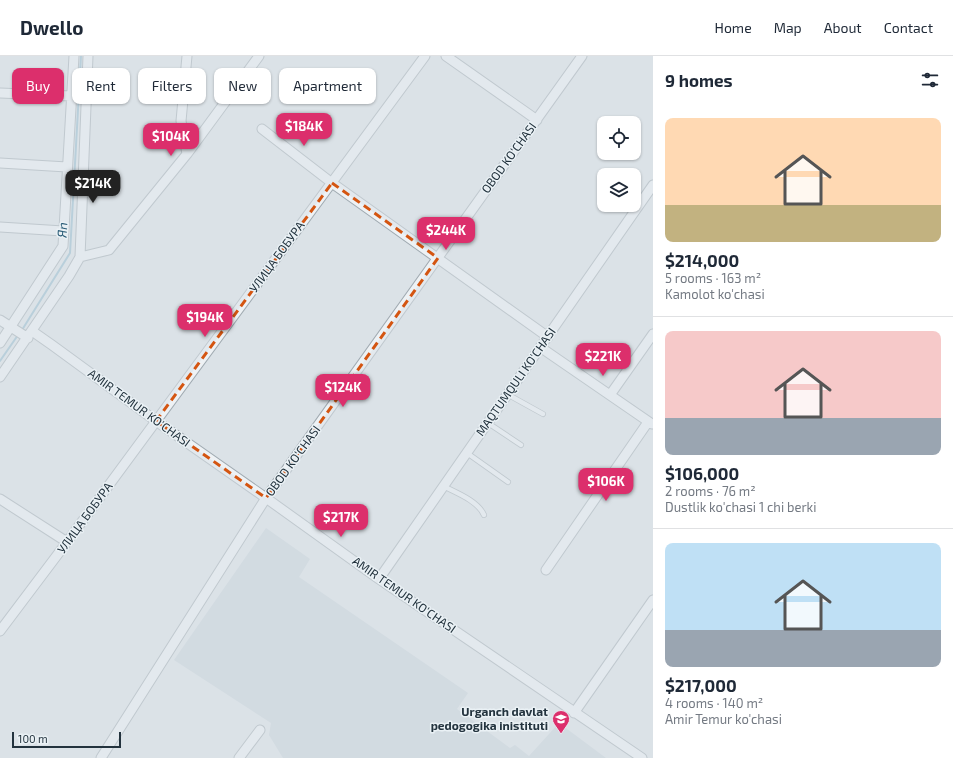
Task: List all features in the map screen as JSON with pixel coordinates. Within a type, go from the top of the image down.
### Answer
[{"type":"street","points":[[0,343],[12,328],[62,246],[74,56]]},
{"type":"street","points":[[0,377],[69,276],[80,257],[88,56]]},
{"type":"street","points":[[187,56],[181,121],[187,154]]},
{"type":"street","points":[[80,257],[109,250],[187,154],[259,56]]},
{"type":"street","name":"УЛИЦА БОБУРА","points":[[0,631],[156,422],[425,56]]},
{"type":"street","points":[[446,56],[537,120]]},
{"type":"street","name":"OBOD KO'CHASI","points":[[101,758],[266,498],[582,56]]},
{"type":"street","points":[[0,93],[71,96]]},
{"type":"street","points":[[262,128],[332,183],[548,337]]},
{"type":"street","points":[[0,163],[67,167]]},
{"type":"street","name":"MAQTUMQULI KO'CHASI","points":[[379,579],[653,185]]},
{"type":"street","points":[[0,227],[63,231]]},
{"type":"street","name":"AMIR TEMUR KO'CHASI","points":[[0,320],[12,328],[52,345],[156,422],[379,579],[642,758]]},
{"type":"street","points":[[610,395],[653,334]]},
{"type":"street","points":[[540,347],[651,423],[546,570]]},
{"type":"street","points":[[0,499],[67,542]]},
{"type":"street","points":[[574,713],[653,600]]},
{"type":"street","points":[[239,758],[260,730]]},
{"type":"lane","points":[[507,394],[543,414]]},
{"type":"lane","points":[[488,423],[522,445]]},
{"type":"lane","points":[[467,453],[508,482]]},
{"type":"lane","points":[[443,486],[462,496],[481,509],[484,515]]},
{"type":"highlighted area","points":[[332,183],[438,258],[266,498],[156,421]]},
{"type":"shaded area","points":[[266,528],[310,559],[299,577],[468,693],[457,709],[510,748],[515,745],[529,756],[559,723],[606,758],[283,758],[269,735],[271,723],[174,660]]},
{"type":"waterway","name":"Яп","points":[[22,330],[70,253],[81,56]]},
{"type":"waterway","name":"Яп","points":[[0,361],[18,335]]},
{"type":"place","name":"Urganch davlat pedogogika inistituti","points":[[561,734]]}]
